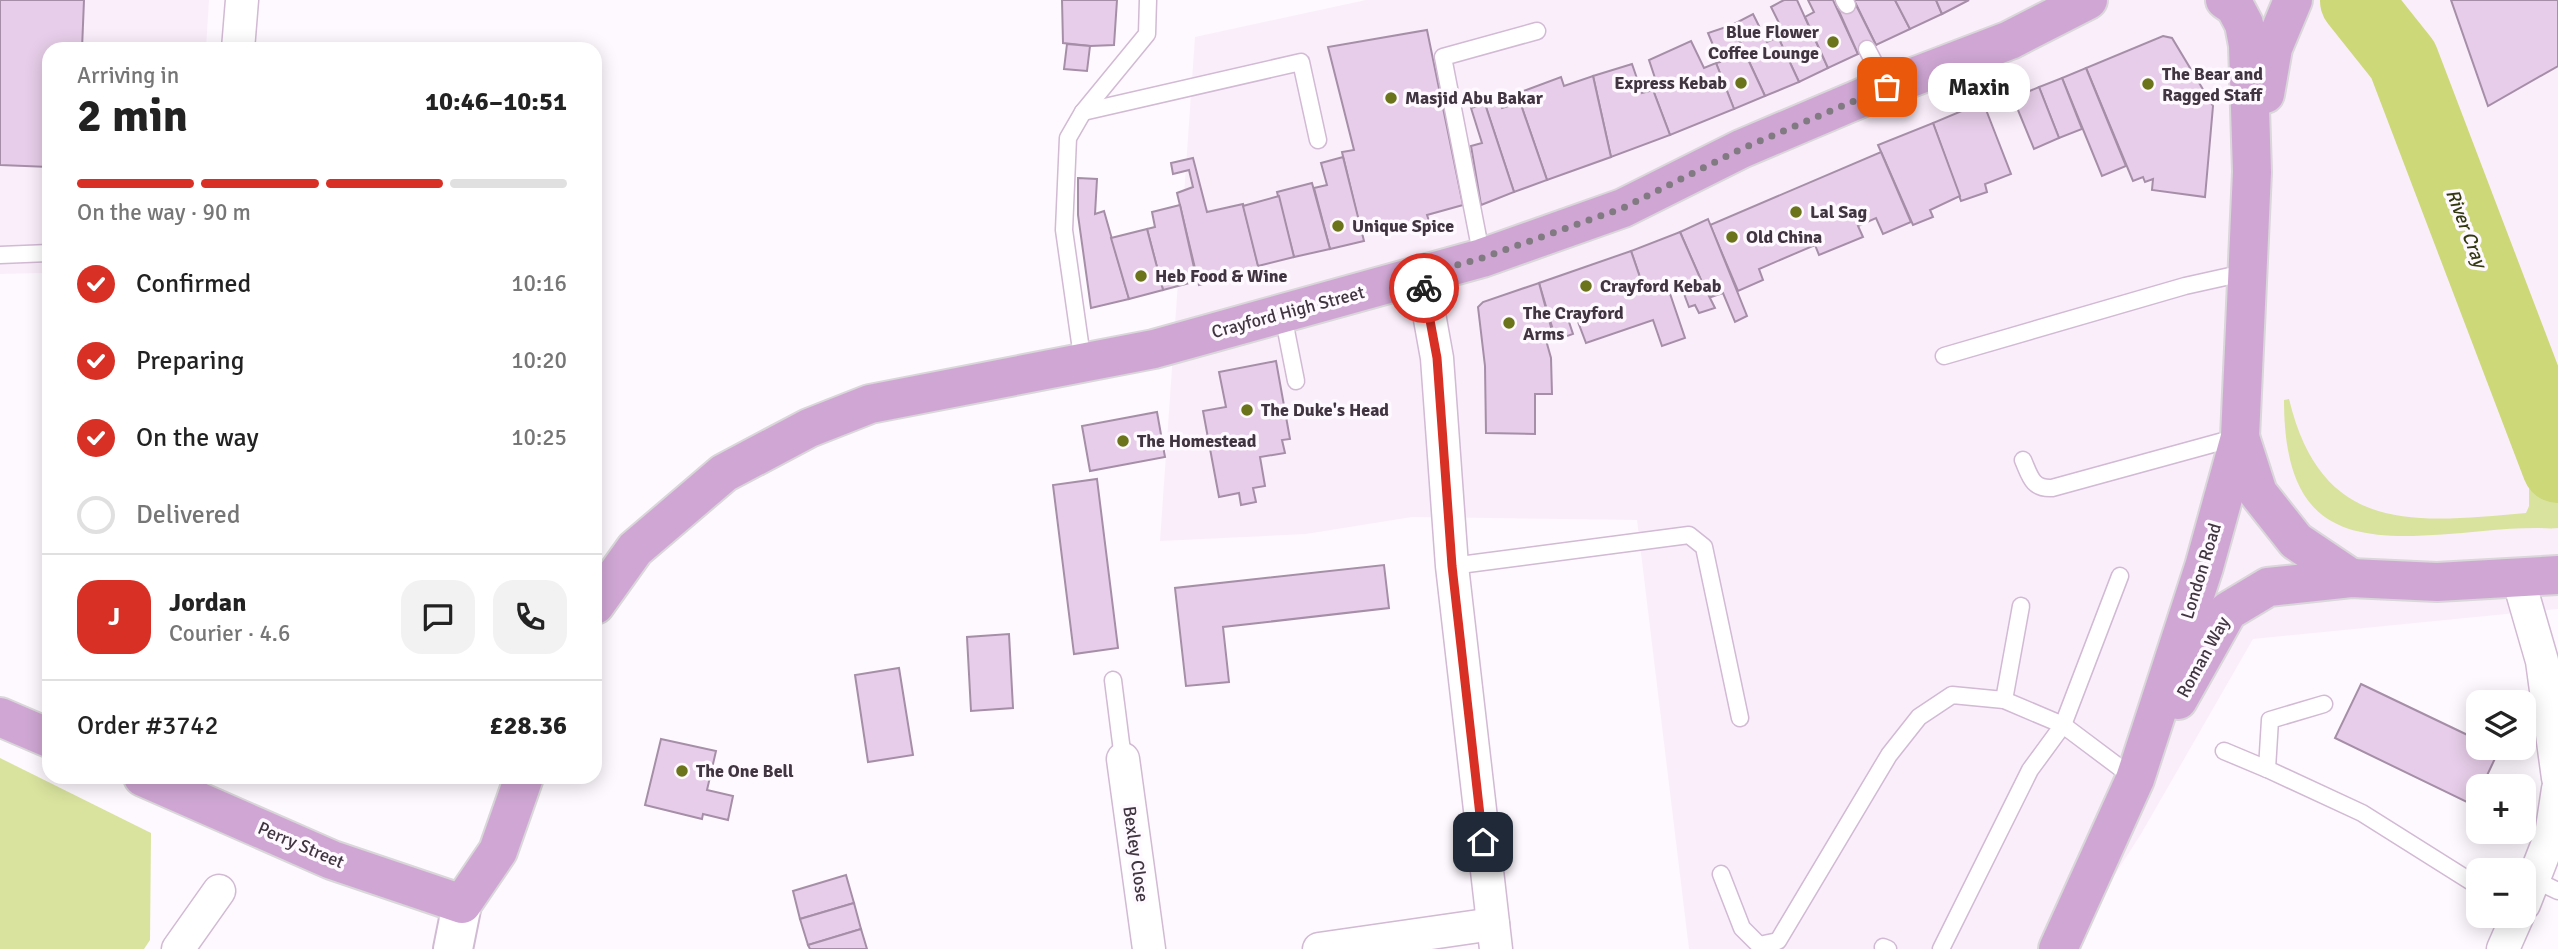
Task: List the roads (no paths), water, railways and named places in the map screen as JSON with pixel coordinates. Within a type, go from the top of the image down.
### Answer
[{"type":"main road","name":"Crayford High Street","points":[[602,595],[635,549],[724,472],[809,428],[870,404],[1154,349],[1482,258],[1623,208],[1741,149],[1887,87],[2010,40],[2088,0]]},
{"type":"main road","name":"London Road","points":[[2058,949],[2134,779],[2204,567],[2240,437],[2252,172],[2248,45],[2244,24],[2235,7],[2225,0]]},
{"type":"main road","name":"London Road","points":[[2252,172],[2273,48],[2293,0]]},
{"type":"main road","points":[[2240,437],[2258,493],[2296,541],[2351,578]]},
{"type":"main road","name":"Roman Way","points":[[2134,779],[2228,611],[2268,587],[2351,578],[2437,582],[2539,576]]},
{"type":"main road","points":[[0,717],[42,735]]},
{"type":"main road","points":[[462,904],[498,851],[522,784]]},
{"type":"main road","name":"Perry Street","points":[[191,787],[332,860],[462,904]]},
{"type":"street","points":[[239,42],[242,0]]},
{"type":"street","points":[[1319,949],[1495,937],[1452,566],[1437,358],[1422,275]]},
{"type":"street","points":[[2539,576],[2542,662],[2558,779]]},
{"type":"street","name":"Bexley Close","points":[[1123,759],[1149,949]]},
{"type":"street","points":[[2539,892],[2558,789]]},
{"type":"street","points":[[178,949],[219,891]]},
{"type":"street","points":[[453,949],[462,904]]},
{"type":"street","points":[[2503,949],[2512,928]]},
{"type":"lane","points":[[1083,364],[1064,230],[1068,138],[1083,112],[1147,34],[1148,0]]},
{"type":"lane","points":[[1482,258],[1443,57],[1537,31]]},
{"type":"lane","points":[[1867,49],[1887,87]]},
{"type":"lane","points":[[1083,112],[1301,62],[1318,140]]},
{"type":"lane","points":[[0,255],[42,253]]},
{"type":"lane","points":[[1944,356],[2185,286],[2248,272]]},
{"type":"lane","points":[[1283,314],[1296,382]]},
{"type":"lane","points":[[2023,460],[2035,485],[2041,489],[2052,488],[2240,437]]},
{"type":"lane","points":[[1452,566],[1689,535],[1704,547],[1740,718]]},
{"type":"lane","points":[[1941,949],[2030,770],[2063,724],[2120,576]]},
{"type":"lane","points":[[2004,700],[2021,606]]},
{"type":"lane","points":[[1113,680],[1123,759]]},
{"type":"lane","points":[[1721,874],[1742,928],[1759,945],[1778,941],[1889,755],[1919,717],[1952,695],[2004,700],[2063,724],[2134,779]]},
{"type":"lane","points":[[2267,769],[2270,720],[2324,704]]},
{"type":"lane","points":[[2224,751],[2362,813],[2466,878]]},
{"type":"waterway","name":"River Cray","points":[[2356,1],[2403,60],[2558,467]]},
{"type":"place","name":"Blue Flower Coffee Lounge","points":[[1833,42]]},
{"type":"place","name":"Express Kebab","points":[[1741,83]]},
{"type":"place","name":"The Bear and Ragged Staff","points":[[2148,84]]},
{"type":"place","name":"Maxin","points":[[1887,87]]},
{"type":"place","name":"Masjid Abu Bakar","points":[[1391,98]]},
{"type":"place","name":"Lal Sag","points":[[1796,212]]},
{"type":"place","name":"Unique Spice","points":[[1338,226]]},
{"type":"place","name":"Old China","points":[[1732,237]]},
{"type":"place","name":"Heb Food & Wine","points":[[1141,276]]},
{"type":"place","name":"Crayford Kebab","points":[[1586,286]]},
{"type":"place","name":"The Crayford Arms","points":[[1509,323]]},
{"type":"place","name":"The Duke's Head","points":[[1247,410]]},
{"type":"place","name":"The Homestead","points":[[1123,441]]},
{"type":"place","name":"The One Bell","points":[[682,771]]}]
